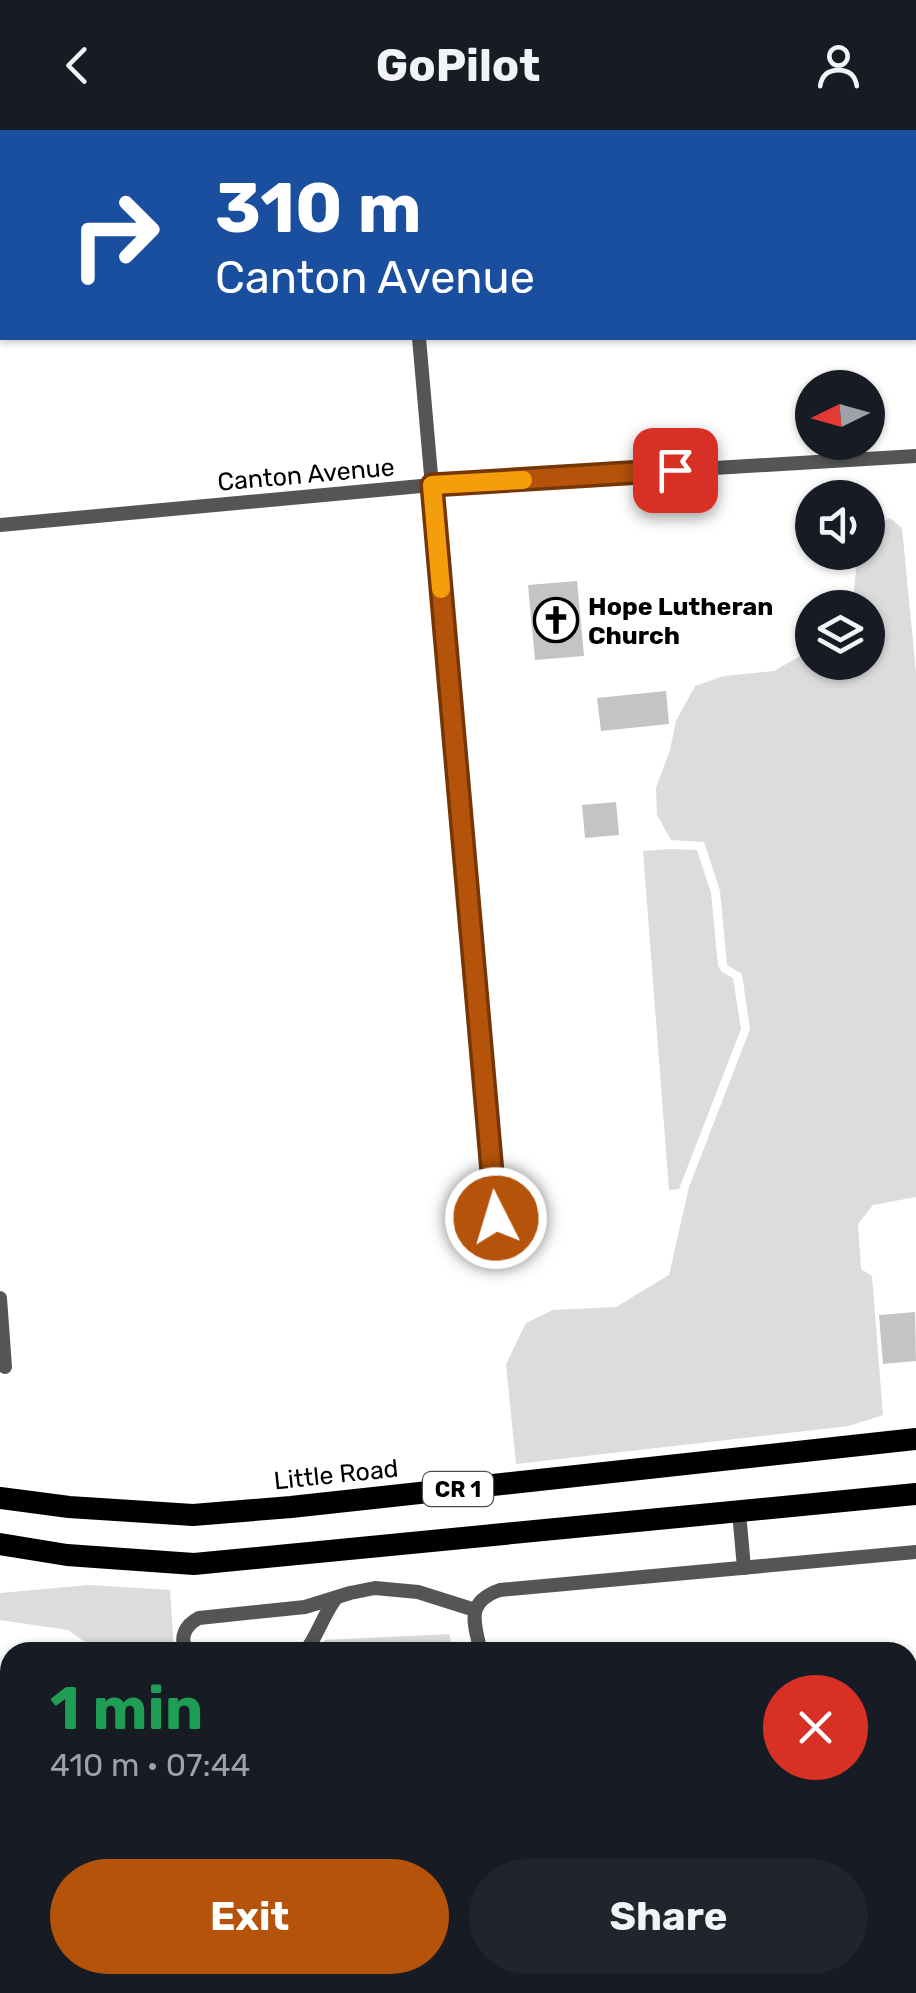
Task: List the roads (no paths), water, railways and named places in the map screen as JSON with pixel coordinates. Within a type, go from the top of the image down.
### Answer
[{"type":"main road","name":"Little Road","points":[[0,1498],[193,1515],[916,1439]]},
{"type":"main road","name":"CR 1","points":[[0,1544],[67,1555],[194,1564],[916,1494]]},
{"type":"street","points":[[419,340],[496,1218]]},
{"type":"street","name":"Canton Avenue","points":[[0,524],[432,485],[916,457]]},
{"type":"street","points":[[0,1298],[6,1367]]},
{"type":"street","points":[[739,1512],[744,1568]]},
{"type":"street","points":[[479,1642],[475,1610],[487,1594],[500,1590],[916,1552]]},
{"type":"street","points":[[183,1642],[189,1623],[199,1618],[305,1607],[362,1590],[395,1588],[418,1592],[475,1610]]},
{"type":"street","points":[[312,1642],[337,1598]]},
{"type":"place","name":"Hope Lutheran Church","points":[[556,620]]}]
